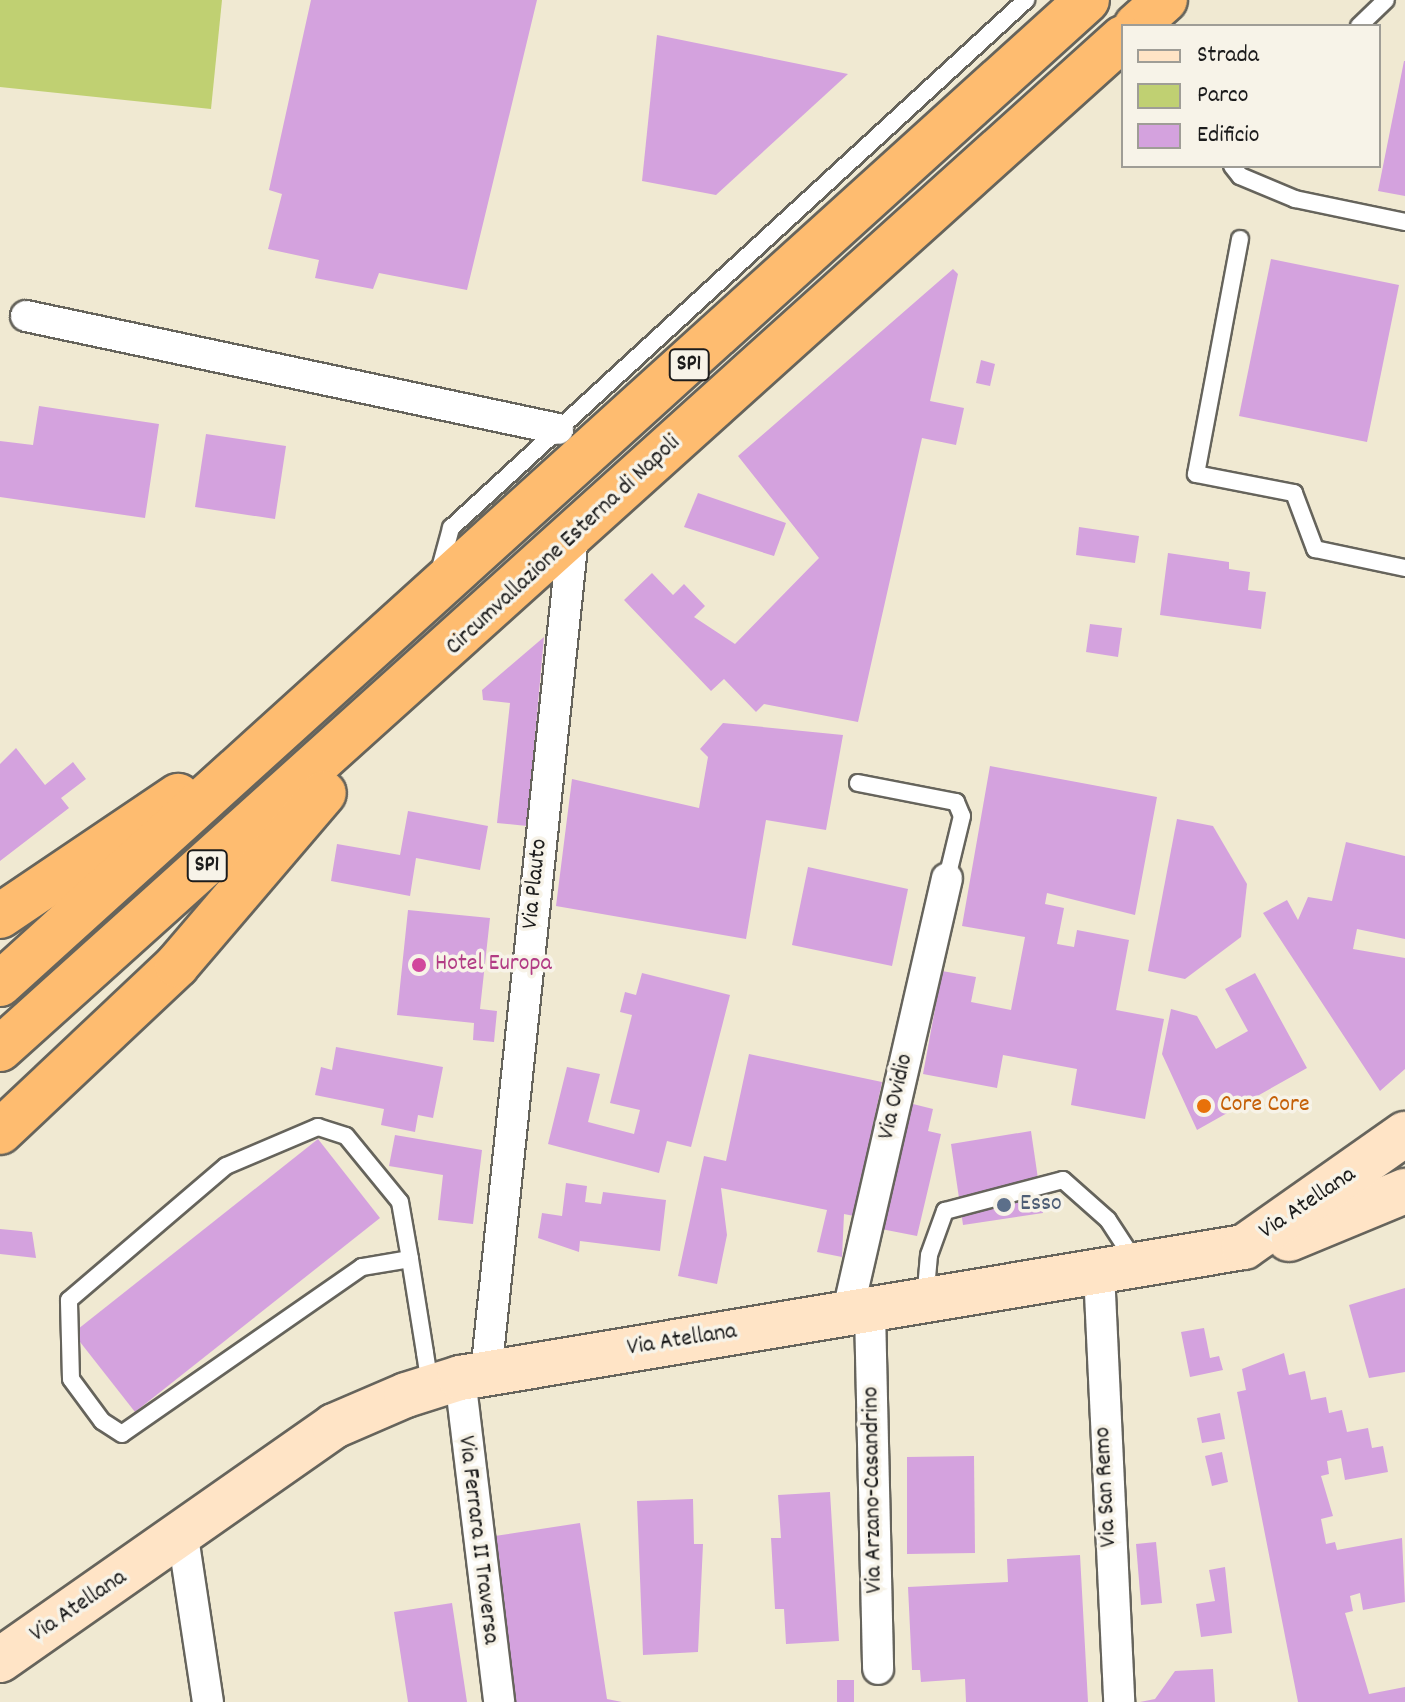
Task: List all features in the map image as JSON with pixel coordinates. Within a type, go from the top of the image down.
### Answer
[{"type":"highway","name":"Circumvallazione Esterna di Napoli","points":[[0,984],[432,597],[1087,0]]},
{"type":"highway","points":[[1138,24],[1165,0]]},
{"type":"highway","name":"Circumvallazione Esterna di Napoli","points":[[0,1049],[414,683],[1121,40]]},
{"type":"highway","points":[[0,1132],[177,965],[414,683]]},
{"type":"highway","points":[[0,916],[288,726]]},
{"type":"main road","name":"Via Atellana","points":[[0,1660],[183,1537],[334,1426],[459,1380],[1244,1247],[1405,1134]]},
{"type":"main road","points":[[1244,1247],[1307,1235],[1405,1191]]},
{"type":"street","points":[[26,316],[558,429]]},
{"type":"street","name":"Via Plauto","points":[[459,1380],[573,537]]},
{"type":"street","name":"Via Ovidio","points":[[859,1313],[947,878]]},
{"type":"street","name":"Via San Remo","points":[[1119,1269],[1119,1702]]},
{"type":"street","name":"Via Arzano-Casandrino","points":[[859,1313],[878,1669]]},
{"type":"street","name":"Via Ferrara II Traversa","points":[[459,1380],[499,1702]]},
{"type":"street","points":[[183,1537],[208,1702]]},
{"type":"lane","points":[[432,597],[451,528],[1026,0]]},
{"type":"lane","points":[[1361,24],[1386,0]]},
{"type":"lane","points":[[1236,168],[1295,199],[1405,222]]},
{"type":"lane","points":[[1240,239],[1196,474],[1294,493],[1315,549],[1405,568]]},
{"type":"lane","points":[[858,783],[956,802],[962,816],[947,878]]},
{"type":"lane","points":[[410,1259],[362,1267],[122,1434],[102,1421],[71,1379],[69,1300],[226,1166],[318,1127],[346,1136],[400,1202],[410,1259],[459,1380]]},
{"type":"lane","points":[[925,1301],[929,1255],[945,1211],[1063,1180],[1108,1220],[1119,1269]]},
{"type":"green space","points":[[0,0],[222,0],[211,109],[0,87]]},
{"type":"building","points":[[311,0],[537,0],[467,290],[379,273],[373,289],[315,278],[319,260],[268,249],[282,194],[269,190]]},
{"type":"building","points":[[657,35],[848,74],[716,195],[642,181]]},
{"type":"building","points":[[1405,61],[1405,196],[1378,191]]},
{"type":"building","points":[[1271,259],[1399,285],[1367,442],[1239,416]]},
{"type":"building","points":[[953,269],[958,274],[930,401],[964,408],[956,445],[922,438],[858,722],[764,704],[756,712],[724,679],[711,691],[624,600],[652,573],[673,595],[684,584],[705,606],[694,617],[735,644],[819,558],[738,456]]},
{"type":"building","points":[[981,360],[995,364],[990,386],[976,383]]},
{"type":"building","points":[[39,406],[159,424],[145,518],[0,497],[0,441],[33,445]]},
{"type":"building","points":[[206,434],[286,446],[275,519],[195,507]]},
{"type":"building","points":[[698,493],[786,523],[774,556],[684,527]]},
{"type":"building","points":[[1079,527],[1139,536],[1135,563],[1076,555]]},
{"type":"building","points":[[1168,553],[1229,562],[1229,569],[1250,572],[1248,590],[1266,592],[1261,629],[1160,615]]},
{"type":"building","points":[[1090,624],[1122,628],[1118,657],[1086,652]]},
{"type":"building","points":[[544,637],[527,826],[497,823],[510,703],[483,700],[482,690]]},
{"type":"building","points":[[723,723],[843,735],[826,830],[766,820],[746,939],[556,906],[572,779],[699,808],[708,757],[700,749]]},
{"type":"building","points":[[16,748],[45,785],[73,762],[86,779],[61,798],[69,808],[0,861],[0,764]]},
{"type":"building","points":[[990,766],[1157,797],[1135,915],[1047,893],[1045,904],[1064,908],[1057,944],[1074,947],[1077,930],[1129,940],[1116,1010],[1164,1019],[1145,1119],[1071,1105],[1077,1069],[1003,1055],[997,1088],[923,1074],[942,971],[976,977],[971,1002],[1011,1010],[1025,937],[962,926]]},
{"type":"building","points":[[408,811],[488,826],[480,870],[416,858],[410,896],[331,881],[337,844],[400,855]]},
{"type":"building","points":[[1177,819],[1213,826],[1247,884],[1241,937],[1185,979],[1148,971]]},
{"type":"building","points":[[1346,842],[1405,856],[1405,939],[1357,929],[1353,949],[1405,958],[1405,1069],[1380,1091],[1263,913],[1287,900],[1298,920],[1308,897],[1332,901]]},
{"type":"building","points":[[808,867],[908,889],[892,966],[792,945]]},
{"type":"building","points":[[408,910],[490,918],[480,1009],[497,1011],[494,1042],[473,1040],[474,1023],[397,1015]]},
{"type":"building","points":[[642,973],[730,995],[691,1147],[667,1141],[659,1173],[548,1144],[567,1067],[600,1074],[588,1122],[634,1134],[640,1110],[610,1103],[632,1015],[620,1012],[625,992],[636,995]]},
{"type":"building","points":[[1255,973],[1307,1068],[1197,1130],[1162,1054],[1171,1009],[1197,1016],[1216,1049],[1248,1031],[1225,989]]},
{"type":"building","points":[[336,1047],[443,1067],[433,1118],[418,1115],[415,1132],[381,1125],[384,1109],[315,1095],[321,1067],[332,1070]]},
{"type":"building","points":[[749,1054],[882,1082],[854,1216],[844,1214],[842,1257],[817,1252],[827,1210],[721,1188],[727,1235],[717,1284],[678,1276],[704,1156],[726,1161]]},
{"type":"building","points":[[909,1103],[933,1109],[928,1131],[941,1134],[917,1236],[876,1228]]},
{"type":"building","points":[[1031,1131],[1043,1213],[963,1225],[951,1144]]},
{"type":"building","points":[[395,1135],[482,1150],[473,1224],[438,1220],[443,1175],[389,1166]]},
{"type":"building","points":[[318,1139],[380,1218],[135,1412],[73,1333]]},
{"type":"building","points":[[566,1183],[587,1186],[585,1202],[601,1204],[603,1192],[666,1200],[660,1251],[580,1241],[579,1252],[538,1238],[542,1213],[562,1216]]},
{"type":"building","points":[[0,1229],[32,1232],[36,1258],[0,1254]]},
{"type":"building","points":[[1405,1288],[1405,1372],[1369,1378],[1349,1305]]},
{"type":"building","points":[[1204,1328],[1210,1358],[1219,1356],[1223,1370],[1190,1377],[1181,1332]]},
{"type":"building","points":[[1284,1353],[1289,1375],[1305,1371],[1311,1400],[1326,1397],[1329,1413],[1342,1410],[1347,1432],[1368,1428],[1372,1448],[1383,1446],[1388,1472],[1345,1480],[1341,1458],[1327,1461],[1329,1474],[1321,1476],[1333,1516],[1321,1519],[1326,1544],[1335,1542],[1337,1550],[1402,1538],[1405,1602],[1363,1610],[1360,1593],[1350,1596],[1353,1611],[1345,1613],[1369,1694],[1405,1687],[1405,1702],[1298,1702],[1237,1392],[1246,1390],[1242,1369]]},
{"type":"building","points":[[1220,1413],[1225,1439],[1202,1443],[1197,1418]]},
{"type":"building","points":[[1222,1452],[1228,1482],[1212,1486],[1205,1456]]},
{"type":"building","points":[[974,1456],[975,1553],[907,1554],[907,1457]]},
{"type":"building","points":[[830,1492],[839,1641],[786,1644],[784,1609],[775,1609],[771,1538],[781,1538],[778,1495]]},
{"type":"building","points":[[693,1499],[694,1544],[703,1544],[698,1652],[643,1655],[637,1501]]},
{"type":"building","points":[[580,1523],[607,1699],[622,1702],[513,1702],[488,1537]]},
{"type":"building","points":[[1156,1542],[1162,1603],[1141,1605],[1136,1544]]},
{"type":"building","points":[[1080,1555],[1088,1702],[966,1702],[965,1679],[921,1682],[920,1670],[912,1670],[908,1587],[1008,1582],[1007,1559]]},
{"type":"building","points":[[1225,1567],[1232,1633],[1201,1637],[1196,1604],[1215,1601],[1209,1570]]},
{"type":"building","points":[[452,1603],[467,1702],[408,1702],[394,1612]]},
{"type":"building","points":[[1213,1669],[1215,1702],[1140,1702],[1155,1699],[1175,1671]]},
{"type":"building","points":[[837,1680],[854,1680],[854,1702],[837,1702]]},
{"type":"place","name":"Hotel Europa","points":[[419,965]]},
{"type":"place","name":"Core Core","points":[[1204,1106]]},
{"type":"place","name":"Esso","points":[[1004,1205]]}]
